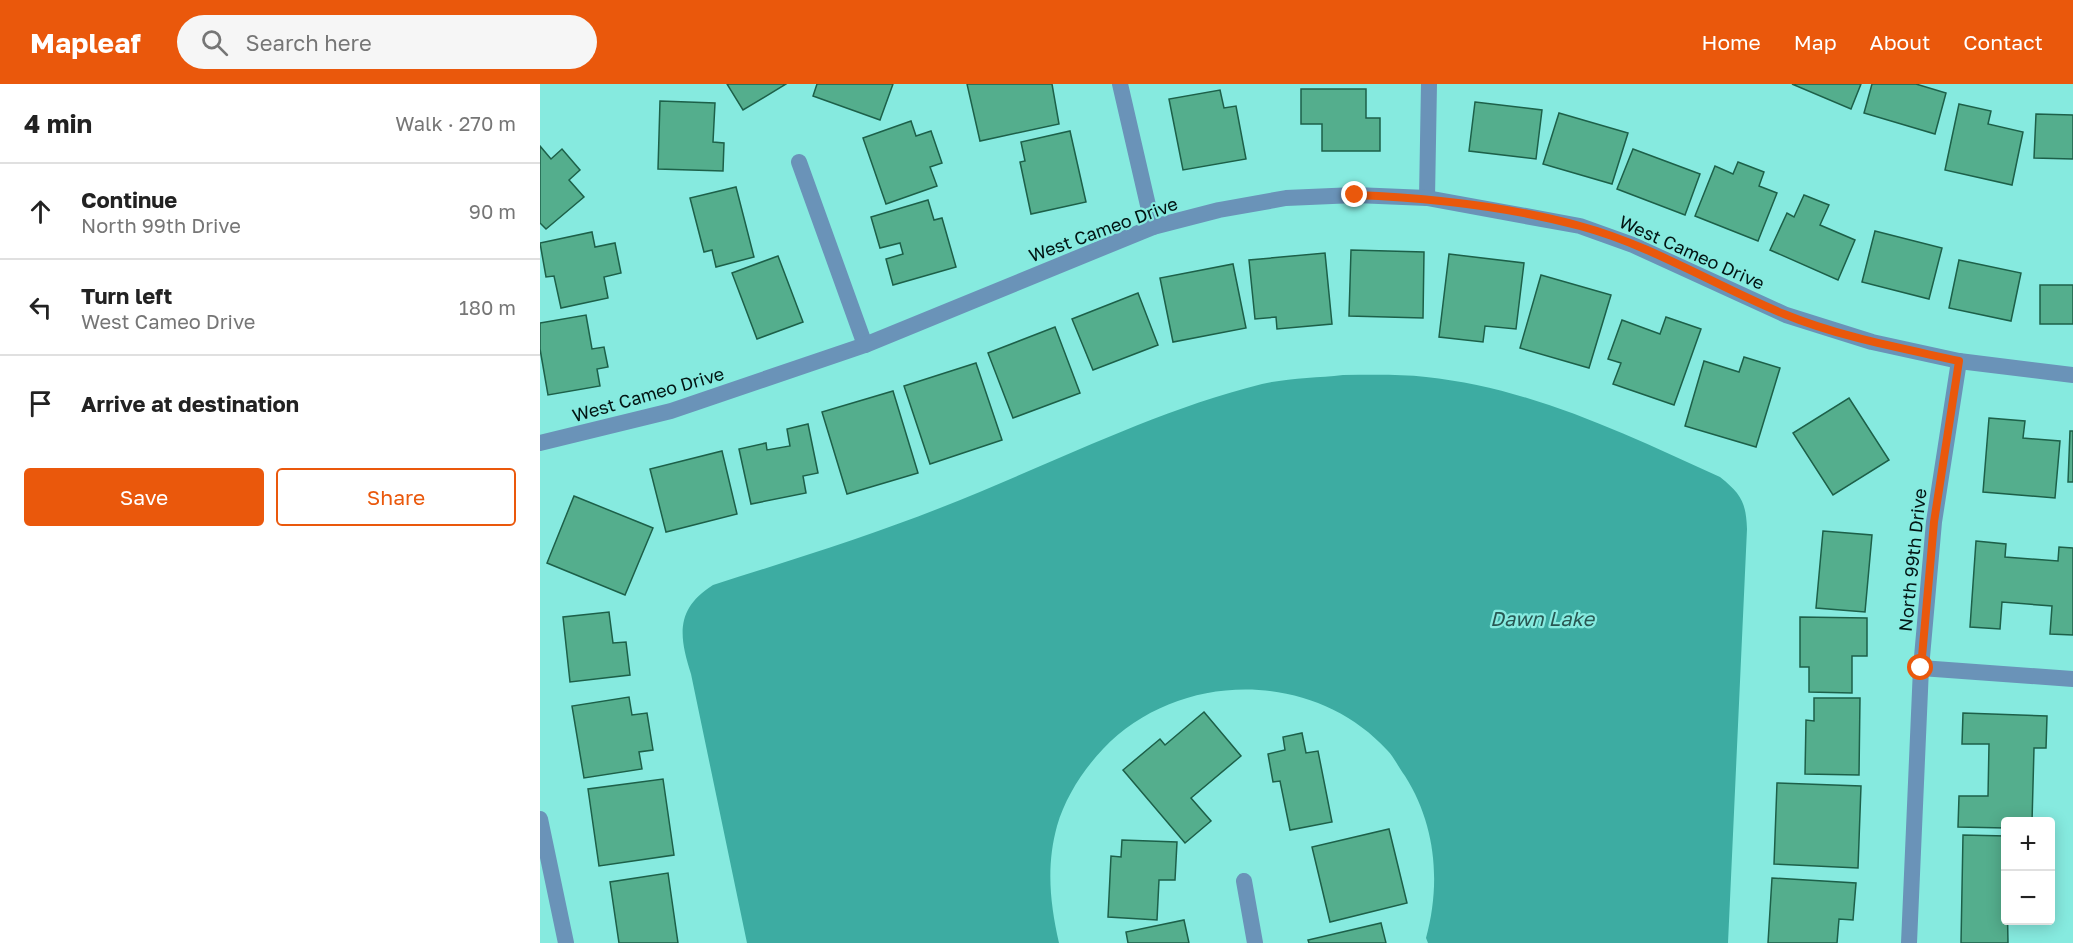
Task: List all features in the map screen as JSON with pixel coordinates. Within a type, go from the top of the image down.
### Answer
[{"type":"street","points":[[1120,84],[1153,227]]},
{"type":"street","points":[[1427,198],[1430,84]]},
{"type":"street","points":[[799,162],[865,345]]},
{"type":"street","name":"West Cameo Drive","points":[[540,443],[671,411],[865,345],[1153,227],[1219,210],[1286,198],[1355,195],[1427,198],[1580,226],[1633,245],[1786,315],[1872,342],[1959,361],[2073,375]]},
{"type":"street","name":"North 99th Drive","points":[[1909,943],[1921,668],[1934,522],[1959,361]]},
{"type":"street","points":[[1921,668],[2073,679]]},
{"type":"street","points":[[540,819],[566,943]]},
{"type":"street","points":[[1244,881],[1255,943]]},
{"type":"water","name":"Dawn Lake","points":[[1343,375],[1426,377],[1503,391],[1540,402],[1613,429],[1720,477],[1738,494],[1744,505],[1747,529],[1728,943],[1428,943],[1426,938],[1431,917],[1434,875],[1429,834],[1415,795],[1392,756],[1357,723],[1322,705],[1284,693],[1245,690],[1206,693],[1169,704],[1134,723],[1103,749],[1088,766],[1065,805],[1057,826],[1051,856],[1053,913],[1059,943],[747,943],[684,647],[683,624],[686,614],[701,594],[713,585],[856,539],[940,508],[1180,409],[1262,384]]},
{"type":"building","points":[[727,84],[786,84],[743,110]]},
{"type":"building","points":[[817,84],[893,84],[880,120],[813,96]]},
{"type":"building","points":[[967,84],[1052,84],[1059,124],[980,141]]},
{"type":"building","points":[[1792,84],[1861,84],[1851,109]]},
{"type":"building","points":[[1872,84],[1916,84],[1946,93],[1935,134],[1864,113]]},
{"type":"building","points":[[1301,89],[1366,89],[1366,118],[1380,118],[1380,151],[1322,151],[1322,124],[1301,124]]},
{"type":"building","points":[[1220,90],[1224,108],[1236,106],[1246,159],[1183,170],[1169,99]]},
{"type":"building","points":[[660,101],[715,103],[713,142],[724,143],[723,171],[658,169]]},
{"type":"building","points":[[1475,102],[1542,110],[1536,159],[1469,151]]},
{"type":"building","points":[[1959,104],[1991,111],[1988,124],[2023,132],[2012,185],[1945,170]]},
{"type":"building","points":[[1559,113],[1628,133],[1612,184],[1543,164]]},
{"type":"building","points":[[2036,114],[2073,115],[2073,159],[2034,158]]},
{"type":"building","points":[[911,121],[916,136],[931,131],[942,163],[930,167],[937,186],[886,204],[863,138]]},
{"type":"building","points":[[1070,131],[1086,202],[1031,214],[1020,162],[1025,161],[1021,142]]},
{"type":"building","points":[[540,146],[551,159],[562,149],[580,170],[569,180],[584,197],[546,229],[540,223]]},
{"type":"building","points":[[1633,149],[1700,174],[1685,215],[1617,189]]},
{"type":"building","points":[[1738,162],[1764,172],[1759,186],[1777,193],[1758,241],[1695,216],[1715,166],[1733,174]]},
{"type":"building","points":[[736,187],[754,257],[716,267],[712,250],[704,252],[690,198]]},
{"type":"building","points":[[1804,195],[1829,205],[1820,225],[1855,240],[1838,280],[1770,250],[1787,213],[1794,217]]},
{"type":"building","points":[[928,200],[934,220],[942,218],[956,267],[893,285],[886,259],[903,254],[900,243],[880,248],[871,217]]},
{"type":"building","points":[[1875,231],[1942,248],[1929,299],[1862,282]]},
{"type":"building","points":[[592,232],[595,247],[615,243],[621,273],[604,277],[608,298],[561,308],[554,276],[546,277],[540,243]]},
{"type":"building","points":[[1351,250],[1424,252],[1423,318],[1349,316]]},
{"type":"building","points":[[1325,253],[1332,324],[1277,329],[1276,317],[1255,319],[1249,260]]},
{"type":"building","points":[[1449,254],[1524,263],[1516,329],[1485,326],[1483,342],[1439,337]]},
{"type":"building","points":[[778,256],[803,322],[757,339],[732,273]]},
{"type":"building","points":[[1959,260],[2021,273],[2011,321],[1949,308]]},
{"type":"building","points":[[1233,264],[1246,328],[1173,342],[1160,278]]},
{"type":"building","points":[[1541,275],[1611,295],[1589,368],[1520,348]]},
{"type":"building","points":[[2040,285],[2073,285],[2073,324],[2040,324]]},
{"type":"building","points":[[1138,293],[1158,345],[1093,370],[1072,319]]},
{"type":"building","points":[[586,315],[592,349],[604,347],[608,367],[597,369],[600,386],[548,395],[540,349],[540,323]]},
{"type":"building","points":[[1666,317],[1701,329],[1674,405],[1613,384],[1621,363],[1608,359],[1622,320],[1660,334]]},
{"type":"building","points":[[1055,327],[1080,393],[1013,418],[988,353]]},
{"type":"building","points":[[1744,357],[1780,368],[1756,447],[1685,426],[1704,361],[1739,372]]},
{"type":"building","points":[[976,363],[1002,440],[930,464],[904,386]]},
{"type":"building","points":[[893,391],[918,473],[847,494],[822,412]]},
{"type":"building","points":[[1849,398],[1889,460],[1833,495],[1793,433]]},
{"type":"building","points":[[1989,418],[2025,421],[2023,438],[2060,441],[2055,498],[1983,492]]},
{"type":"building","points":[[808,424],[818,473],[803,476],[806,493],[751,504],[739,449],[766,443],[767,450],[790,446],[787,429]]},
{"type":"building","points":[[2070,431],[2073,431],[2073,482],[2068,482]]},
{"type":"building","points":[[722,451],[737,514],[666,532],[650,469]]},
{"type":"building","points":[[574,496],[653,528],[625,595],[547,563]]},
{"type":"building","points":[[1823,531],[1872,535],[1865,612],[1816,608]]},
{"type":"building","points":[[1976,541],[2006,544],[2005,557],[2058,561],[2059,547],[2073,548],[2073,635],[2050,634],[2052,606],[2002,602],[2000,629],[1970,627]]},
{"type":"building","points":[[609,612],[613,643],[626,642],[630,675],[570,682],[563,617]]},
{"type":"building","points":[[1800,617],[1867,618],[1867,656],[1852,656],[1852,693],[1809,692],[1809,667],[1800,667]]},
{"type":"building","points":[[629,697],[632,715],[647,713],[653,750],[639,752],[642,769],[584,778],[572,706]]},
{"type":"building","points":[[1814,698],[1860,698],[1859,775],[1805,774],[1806,720],[1814,721]]},
{"type":"building","points":[[1204,712],[1241,756],[1191,798],[1211,821],[1185,843],[1123,770],[1160,739],[1165,745]]},
{"type":"building","points":[[1963,713],[2047,716],[2046,748],[2034,748],[2032,817],[2001,817],[2001,828],[1958,827],[1959,796],[1988,796],[1989,744],[1962,744]]},
{"type":"building","points":[[1302,733],[1306,753],[1318,751],[1332,822],[1290,830],[1280,781],[1273,782],[1268,754],[1285,750],[1283,737]]},
{"type":"building","points":[[663,779],[674,855],[599,866],[588,789]]},
{"type":"building","points":[[1777,783],[1861,786],[1858,868],[1774,864]]},
{"type":"building","points":[[1389,829],[1407,903],[1330,922],[1312,847]]},
{"type":"building","points":[[1963,835],[2001,836],[2001,925],[2008,925],[2008,943],[1961,943]]},
{"type":"building","points":[[1122,840],[1177,842],[1175,880],[1159,880],[1157,920],[1108,917],[1111,856],[1121,857]]},
{"type":"building","points":[[668,873],[678,943],[619,943],[610,882]]},
{"type":"building","points":[[1772,878],[1856,883],[1853,920],[1839,919],[1837,943],[1768,943]]},
{"type":"building","points":[[1184,920],[1189,943],[1128,943],[1126,932]]},
{"type":"building","points":[[1381,923],[1386,943],[1309,943],[1308,940]]},
{"type":"route","points":[[1355,195],[1427,198],[1503,210],[1580,226],[1633,245],[1786,315],[1872,342],[1959,361],[1934,522],[1921,668]]}]
